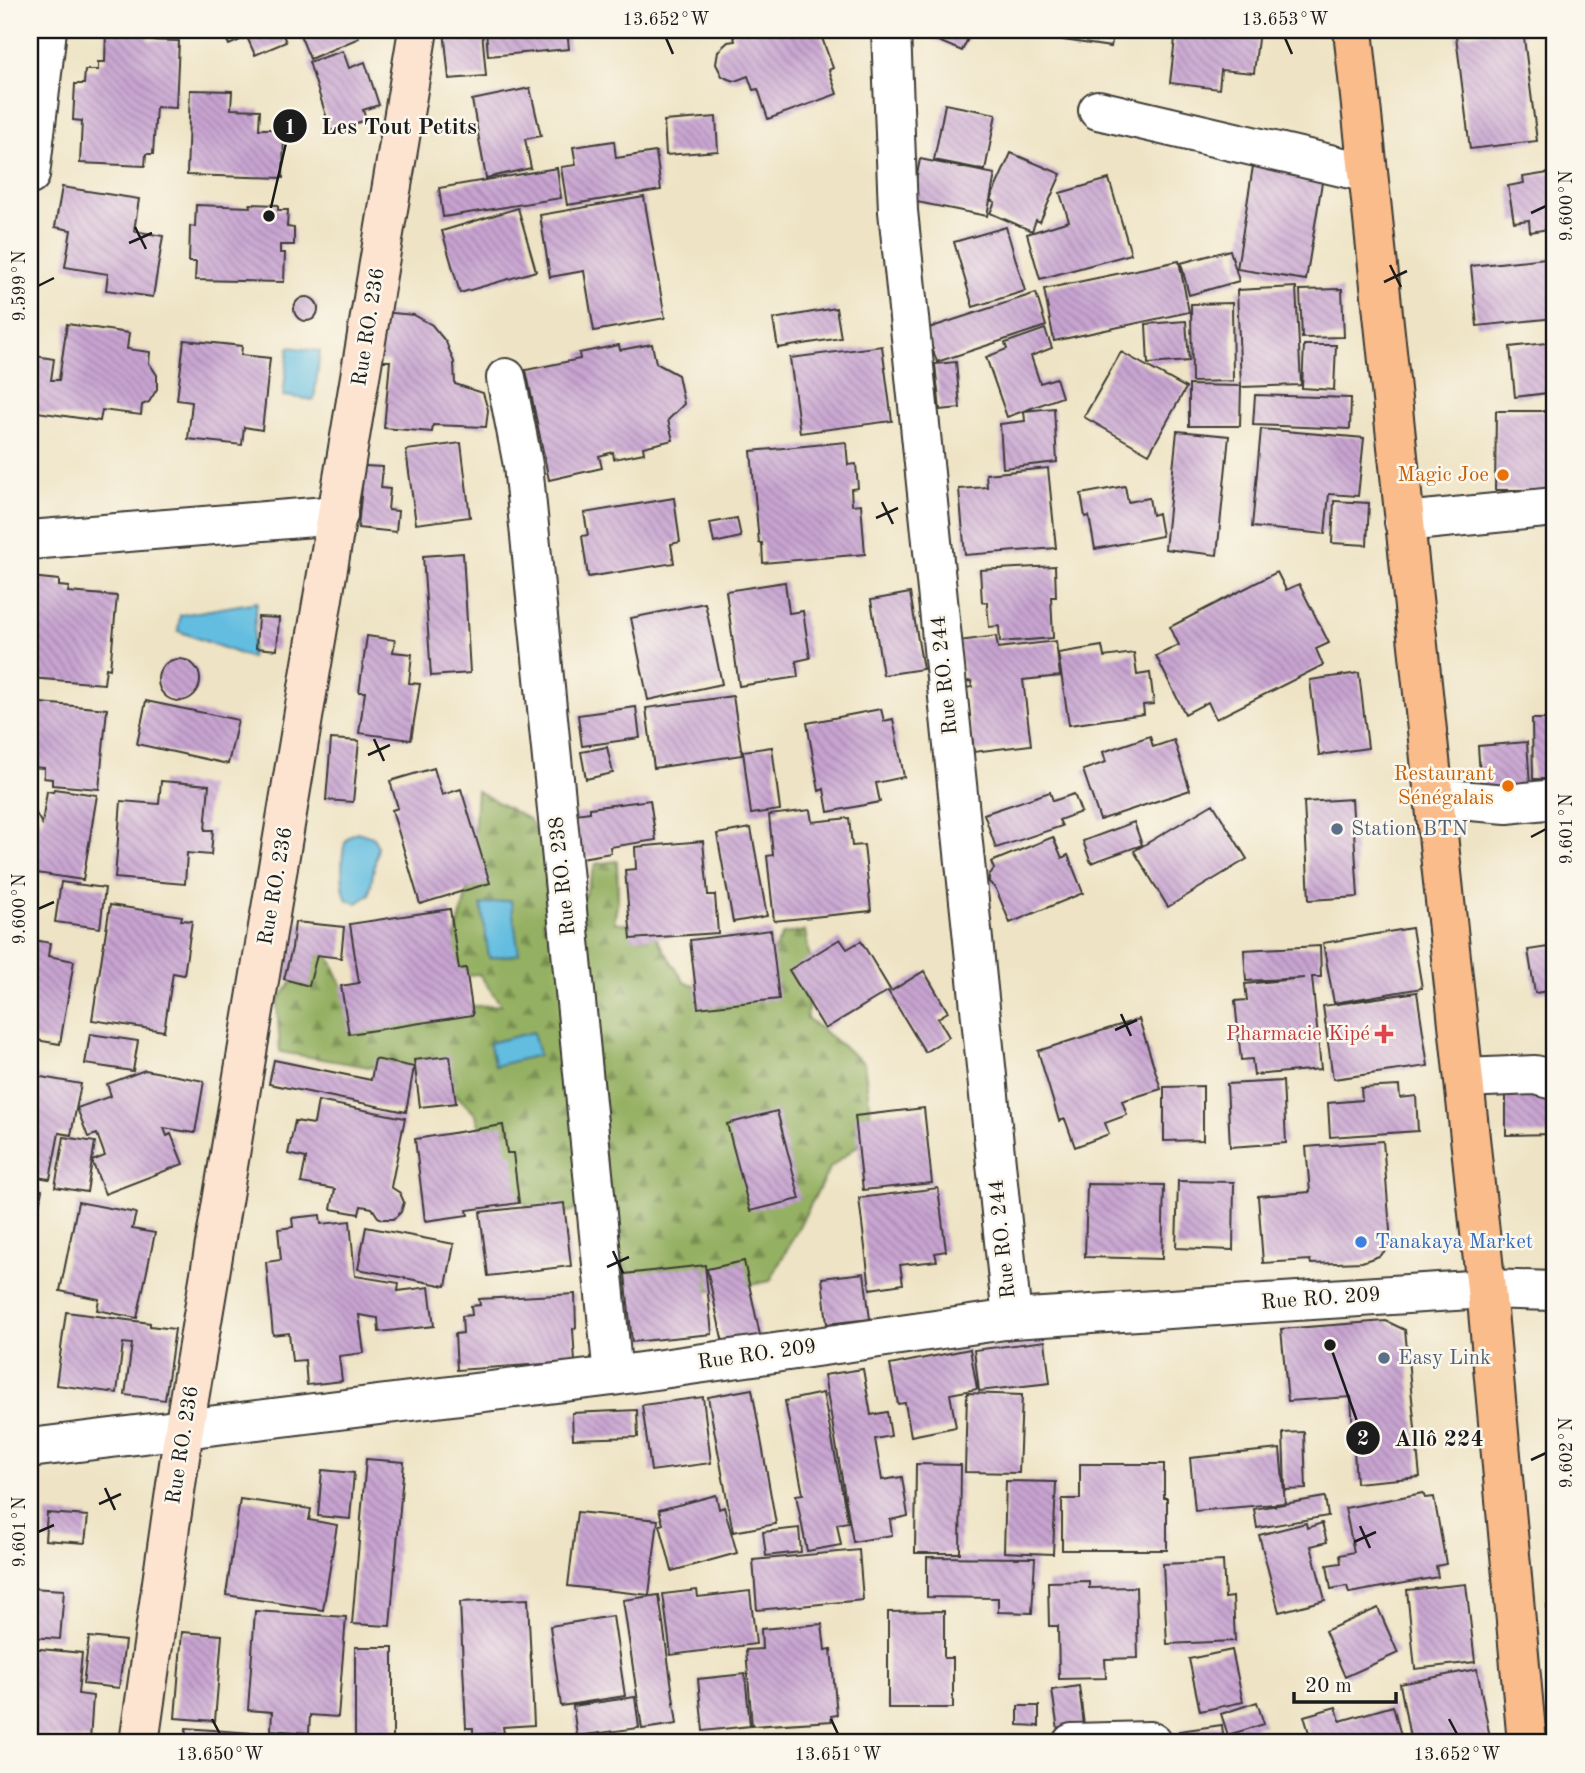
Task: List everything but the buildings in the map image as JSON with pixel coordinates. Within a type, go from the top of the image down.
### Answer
[{"type":"main road","points":[[1353,30],[1486,1289],[1527,1743]]},
{"type":"street","points":[[30,175],[47,30]]},
{"type":"street","name":"Rue RO. 236","points":[[139,1743],[184,1429],[418,30]]},
{"type":"street","name":"Rue RO. 244","points":[[891,30],[898,211],[1012,1319]]},
{"type":"street","points":[[1098,110],[1368,173]]},
{"type":"street","name":"Rue RO. 238","points":[[506,378],[523,465],[613,1376]]},
{"type":"street","points":[[1404,522],[1555,508]]},
{"type":"street","points":[[30,540],[338,514]]},
{"type":"street","points":[[1434,798],[1507,804],[1555,799]]},
{"type":"street","points":[[1464,1078],[1535,1075],[1555,1080]]},
{"type":"street","name":"Rue RO. 209","points":[[30,1448],[613,1376],[1012,1319],[1486,1289],[1555,1291]]},
{"type":"street","points":[[1072,1743],[1153,1743]]},
{"type":"green space","points":[[477,791],[530,820],[549,863],[544,927],[584,897],[596,864],[617,861],[618,899],[614,922],[650,928],[685,983],[726,991],[757,981],[783,934],[805,931],[812,969],[807,1018],[864,1063],[873,1133],[830,1168],[770,1281],[732,1289],[676,1294],[615,1291],[581,1208],[542,1220],[495,1174],[476,1115],[441,1079],[280,1052],[277,1002],[322,941],[357,1018],[453,1007],[501,1005],[479,974],[445,977],[471,876]]},
{"type":"water","points":[[289,347],[320,351],[314,400],[283,396]]},
{"type":"water","points":[[257,602],[251,658],[178,631],[180,615]]},
{"type":"water","points":[[357,832],[373,837],[378,847],[369,895],[357,903],[347,900],[342,872],[345,843]]},
{"type":"water","points":[[511,900],[519,954],[489,958],[481,905]]},
{"type":"water","points":[[533,1032],[539,1055],[495,1066],[489,1043]]},
{"type":"place","name":"Les Tout Petits","points":[[269,216]]},
{"type":"place","name":"Magic Joe","points":[[1503,475]]},
{"type":"place","name":"Restaurant Sénégalais","points":[[1508,786]]},
{"type":"place","name":"Station BTN","points":[[1337,829]]},
{"type":"place","name":"Pharmacie Kipé","points":[[1384,1034]]},
{"type":"place","name":"Tanakaya Market","points":[[1361,1242]]},
{"type":"place","name":"Allô 224","points":[[1330,1345]]},
{"type":"place","name":"Easy Link","points":[[1384,1358]]}]
